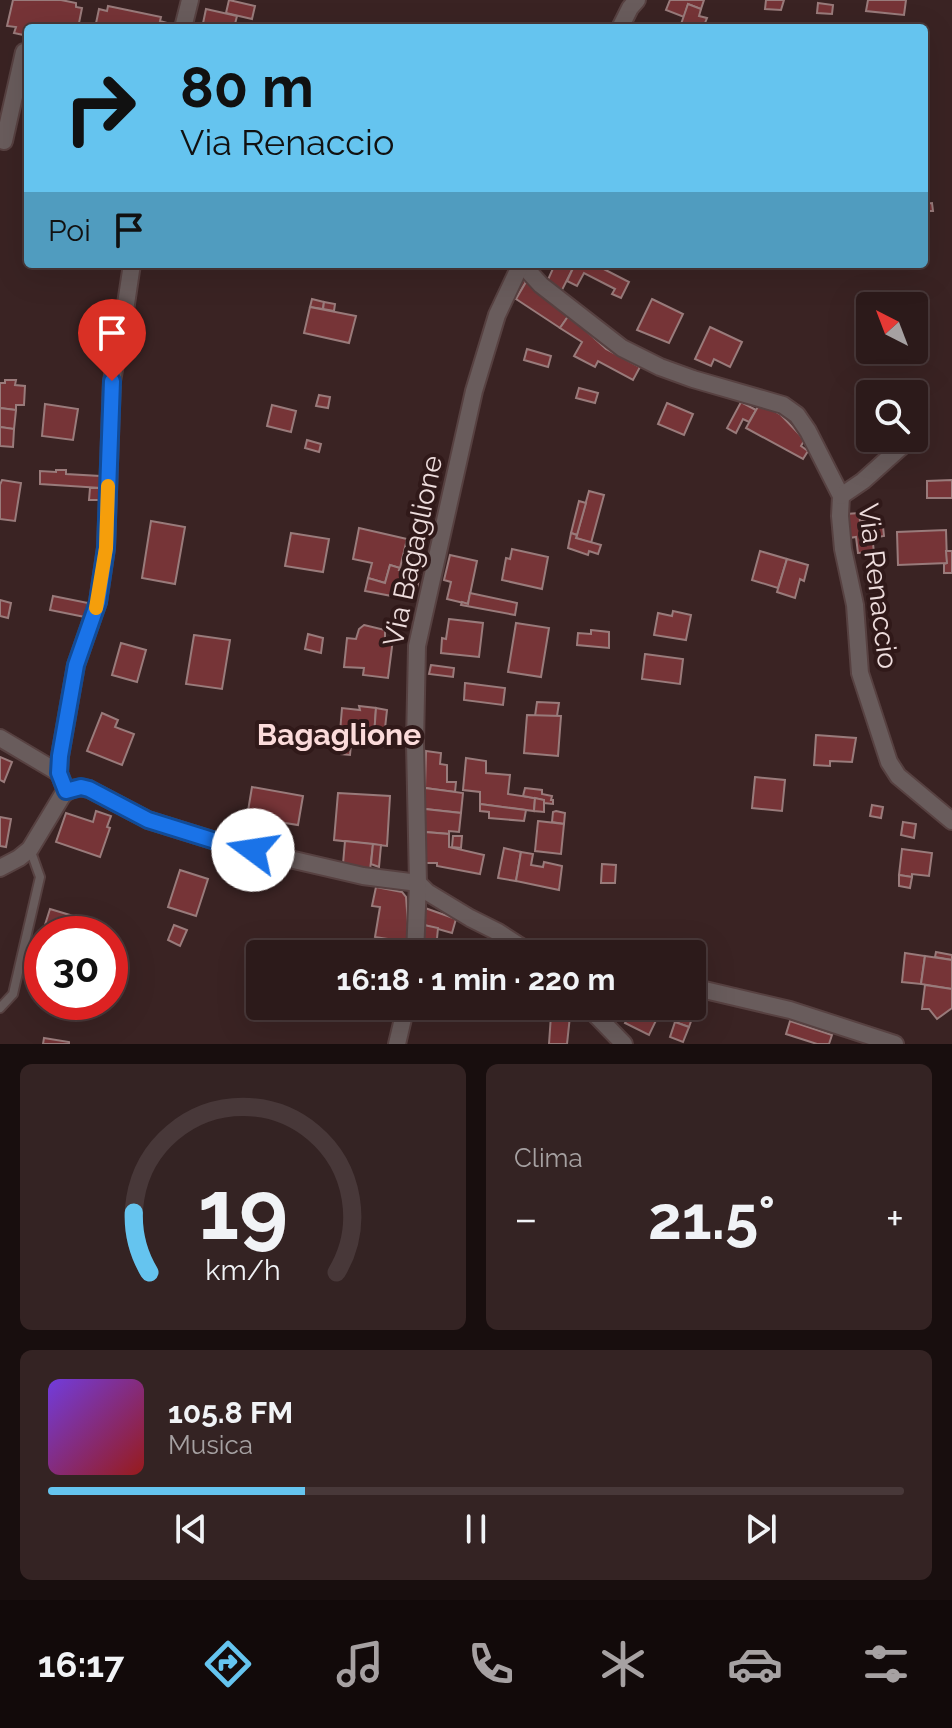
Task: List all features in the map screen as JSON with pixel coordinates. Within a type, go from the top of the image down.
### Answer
[{"type":"street","points":[[184,24],[190,0]]},
{"type":"street","points":[[622,24],[637,0]]},
{"type":"street","points":[[4,141],[24,52]]},
{"type":"street","points":[[66,791],[59,773],[60,756],[76,665],[98,602],[106,548],[112,381],[131,268]]},
{"type":"street","name":"Via Bagaglione","points":[[416,940],[417,646],[474,391],[497,315],[521,268]]},
{"type":"street","name":"Via Renaccio","points":[[526,268],[541,285],[622,348],[682,375],[783,405],[797,415],[841,496],[843,549],[855,605],[860,673],[889,762],[898,776],[952,821]]},
{"type":"street","points":[[841,496],[895,452]]},
{"type":"street","points":[[0,738],[59,773]]},
{"type":"street","points":[[0,868],[30,849],[66,791],[81,787],[148,820],[225,844],[363,876],[418,883],[427,892],[510,940]]},
{"type":"street","points":[[706,990],[790,1010],[895,1044]]},
{"type":"street","points":[[397,1044],[403,1020]]},
{"type":"street","points":[[601,1020],[624,1044]]},
{"type":"lane","points":[[0,1008],[13,994],[40,877],[30,849]]},
{"type":"building","points":[[13,0],[61,0],[76,3],[76,7],[82,8],[79,24],[24,24],[24,35],[14,33],[16,27],[7,26]]},
{"type":"building","points":[[229,0],[255,6],[252,19],[226,13]]},
{"type":"building","points":[[670,0],[704,0],[701,9],[688,4],[684,17],[666,10]]},
{"type":"building","points":[[766,0],[784,0],[781,10],[765,9]]},
{"type":"building","points":[[868,0],[906,0],[904,15],[866,11]]},
{"type":"building","points":[[818,3],[833,5],[832,14],[817,13]]},
{"type":"building","points":[[688,4],[701,9],[699,16],[707,18],[705,24],[681,24]]},
{"type":"building","points":[[108,6],[161,17],[160,21],[167,24],[96,24],[99,9],[107,11]]},
{"type":"building","points":[[206,9],[237,16],[235,24],[203,24]]},
{"type":"building","points":[[553,268],[573,268],[561,292],[546,284]]},
{"type":"building","points":[[573,268],[602,268],[629,282],[621,298],[612,294],[615,289],[584,273],[577,286],[567,281]]},
{"type":"building","points":[[523,280],[526,282],[516,299],[514,298]]},
{"type":"building","points":[[526,282],[569,315],[560,328],[516,299]]},
{"type":"building","points":[[312,299],[324,302],[323,309],[310,307]]},
{"type":"building","points":[[652,299],[683,314],[669,343],[637,330]]},
{"type":"building","points":[[324,302],[335,304],[334,311],[323,309]]},
{"type":"building","points":[[310,307],[356,316],[349,343],[304,333]]},
{"type":"building","points":[[569,315],[606,349],[640,367],[633,380],[598,361],[595,367],[574,356],[582,342],[560,328]]},
{"type":"building","points":[[710,327],[742,342],[730,367],[714,359],[711,366],[695,359]]},
{"type":"building","points":[[527,349],[551,356],[548,367],[524,360]]},
{"type":"building","points":[[5,380],[16,380],[15,385],[25,386],[24,405],[16,405],[16,410],[0,408],[0,383],[5,383]]},
{"type":"building","points":[[579,388],[598,393],[595,403],[576,398]]},
{"type":"building","points":[[319,395],[330,397],[328,408],[316,406]]},
{"type":"building","points":[[741,402],[756,410],[749,422],[743,419],[736,433],[727,428]]},
{"type":"building","points":[[667,403],[693,414],[684,435],[658,424]]},
{"type":"building","points":[[760,403],[780,414],[800,435],[804,441],[801,446],[808,451],[803,459],[746,428]]},
{"type":"building","points":[[45,404],[78,409],[73,440],[42,436]]},
{"type":"building","points":[[272,405],[296,411],[291,432],[267,426]]},
{"type":"building","points":[[0,408],[16,410],[14,429],[0,427]]},
{"type":"building","points":[[0,427],[14,429],[13,447],[0,446]]},
{"type":"building","points":[[307,440],[321,444],[319,452],[305,448]]},
{"type":"building","points":[[66,470],[66,474],[100,476],[101,488],[40,484],[40,471]]},
{"type":"building","points":[[2,480],[21,483],[15,521],[0,519]]},
{"type":"building","points":[[952,480],[952,498],[927,498],[927,481]]},
{"type":"building","points":[[90,488],[101,488],[101,500],[89,500]]},
{"type":"building","points":[[589,491],[604,495],[591,543],[576,538]]},
{"type":"building","points":[[579,501],[586,503],[577,535],[571,533]]},
{"type":"building","points":[[859,513],[860,521],[870,520],[874,552],[858,553],[856,537],[849,538],[846,514]]},
{"type":"building","points":[[882,518],[884,536],[872,538],[870,520]]},
{"type":"building","points":[[151,521],[185,527],[175,584],[142,578]]},
{"type":"building","points":[[359,528],[407,539],[400,568],[390,565],[385,583],[368,578],[372,563],[353,559]]},
{"type":"building","points":[[946,530],[947,563],[898,565],[897,532]]},
{"type":"building","points":[[291,533],[329,539],[323,572],[285,566]]},
{"type":"building","points":[[571,533],[577,535],[576,538],[601,545],[598,554],[589,551],[588,555],[568,548]]},
{"type":"building","points":[[512,549],[548,557],[542,589],[502,580],[506,558],[510,559]]},
{"type":"building","points":[[760,551],[787,559],[778,588],[752,580]]},
{"type":"building","points":[[946,551],[952,551],[952,573],[944,573]]},
{"type":"building","points":[[450,555],[477,561],[468,604],[447,599],[451,582],[444,580]]},
{"type":"building","points":[[787,559],[808,565],[795,598],[777,592]]},
{"type":"building","points":[[390,565],[403,571],[397,597],[365,591],[368,578],[385,583]]},
{"type":"building","points":[[403,571],[420,575],[414,601],[397,597]]},
{"type":"building","points":[[470,593],[517,603],[515,615],[461,605],[462,602],[468,604]]},
{"type":"building","points":[[53,596],[88,603],[85,617],[50,610]]},
{"type":"building","points":[[0,600],[11,603],[8,618],[0,616]]},
{"type":"building","points":[[673,611],[691,615],[686,640],[654,635],[658,613],[672,616]]},
{"type":"building","points":[[449,619],[483,623],[479,657],[441,653],[442,638],[446,639]]},
{"type":"building","points":[[516,623],[549,628],[541,677],[508,672]]},
{"type":"building","points":[[364,625],[385,630],[385,638],[393,639],[388,678],[363,675],[364,668],[344,667],[347,638],[356,639]]},
{"type":"building","points":[[591,630],[609,632],[609,648],[577,645],[578,633],[591,634]]},
{"type":"building","points":[[308,634],[323,638],[321,653],[305,649]]},
{"type":"building","points":[[194,635],[230,640],[222,689],[186,684]]},
{"type":"building","points":[[121,643],[146,650],[137,682],[112,675]]},
{"type":"building","points":[[645,654],[683,659],[680,684],[642,679]]},
{"type":"building","points":[[431,665],[454,668],[453,677],[429,674]]},
{"type":"building","points":[[465,683],[505,688],[503,705],[464,700]]},
{"type":"building","points":[[537,702],[559,703],[557,716],[535,716]]},
{"type":"building","points":[[359,706],[376,708],[374,736],[340,732],[342,708],[360,710]]},
{"type":"building","points":[[376,708],[387,710],[383,746],[364,743],[364,736],[374,736]]},
{"type":"building","points":[[102,713],[118,720],[115,727],[134,734],[122,765],[87,751]]},
{"type":"building","points":[[527,715],[561,716],[558,756],[524,753]]},
{"type":"building","points":[[342,732],[352,734],[350,755],[341,754]]},
{"type":"building","points":[[816,735],[856,738],[852,762],[830,761],[830,766],[814,765]]},
{"type":"building","points":[[426,751],[441,753],[440,764],[447,765],[447,782],[456,782],[455,792],[425,788]]},
{"type":"building","points":[[0,757],[12,762],[4,782],[0,780]]},
{"type":"building","points":[[466,758],[486,761],[486,773],[510,775],[508,794],[535,798],[534,811],[480,804],[480,792],[463,790]]},
{"type":"building","points":[[755,777],[785,780],[782,811],[752,808]]},
{"type":"building","points":[[252,787],[303,796],[298,825],[247,817]]},
{"type":"building","points":[[425,788],[463,793],[461,813],[425,809]]},
{"type":"building","points":[[525,788],[542,790],[542,794],[552,796],[553,804],[523,796]]},
{"type":"building","points":[[338,793],[390,796],[387,846],[334,840]]},
{"type":"building","points":[[535,798],[544,800],[544,812],[534,811]]},
{"type":"building","points":[[480,804],[526,810],[524,821],[489,818],[489,812],[480,811]]},
{"type":"building","points":[[872,805],[883,807],[881,818],[870,816]]},
{"type":"building","points":[[425,809],[461,813],[459,832],[425,832]]},
{"type":"building","points":[[96,811],[111,816],[100,857],[56,842],[66,813],[93,822]]},
{"type":"building","points":[[553,812],[565,813],[564,824],[552,822]]},
{"type":"building","points":[[0,817],[11,819],[6,847],[0,846]]},
{"type":"building","points":[[538,821],[564,824],[561,854],[535,851]]},
{"type":"building","points":[[903,822],[916,824],[914,838],[901,835]]},
{"type":"building","points":[[425,832],[449,834],[449,847],[484,855],[480,874],[425,863]]},
{"type":"building","points":[[453,836],[462,836],[461,848],[452,847]]},
{"type":"building","points":[[345,841],[373,844],[370,870],[343,864]]},
{"type":"building","points":[[373,844],[381,845],[379,867],[371,864]]},
{"type":"building","points":[[504,848],[521,852],[516,881],[498,878]]},
{"type":"building","points":[[902,849],[932,853],[929,876],[899,875]]},
{"type":"building","points":[[521,852],[533,854],[531,865],[543,867],[544,862],[562,866],[559,890],[516,881]]},
{"type":"building","points":[[602,864],[616,865],[615,883],[601,883]]},
{"type":"building","points":[[180,870],[208,879],[196,916],[168,907]]},
{"type":"building","points":[[899,875],[912,877],[910,888],[899,886]]},
{"type":"building","points":[[376,887],[402,892],[406,897],[407,940],[375,937],[380,907],[372,906]]},
{"type":"building","points":[[425,908],[456,919],[452,933],[424,925]]},
{"type":"building","points":[[50,909],[73,916],[48,916]]},
{"type":"building","points":[[174,925],[187,930],[180,946],[168,940]]},
{"type":"building","points":[[424,925],[438,928],[437,940],[422,940]]},
{"type":"building","points":[[936,952],[952,955],[952,960],[935,957]]},
{"type":"building","points":[[905,953],[925,956],[921,984],[902,982]]},
{"type":"building","points":[[925,956],[952,960],[952,989],[921,984]]},
{"type":"building","points":[[925,985],[952,989],[952,1008],[937,1019],[929,1009],[922,1009]]},
{"type":"building","points":[[551,1020],[570,1020],[567,1044],[549,1044]]},
{"type":"building","points":[[627,1020],[656,1020],[649,1035],[625,1023]]},
{"type":"building","points":[[676,1020],[691,1020],[689,1027]]},
{"type":"building","points":[[790,1021],[832,1035],[829,1044],[817,1044],[786,1034]]},
{"type":"building","points":[[675,1022],[689,1027],[683,1042],[670,1037]]},
{"type":"building","points":[[44,1038],[69,1042],[69,1044],[43,1044]]},
{"type":"slow traffic","points":[[96,608],[106,548],[108,486]]},
{"type":"district","name":"Bagaglione","points":[[339,734]]},
{"type":"route","points":[[112,381],[106,548],[98,602],[76,665],[59,773],[66,791],[81,787],[89,789],[148,820],[253,850]]}]
